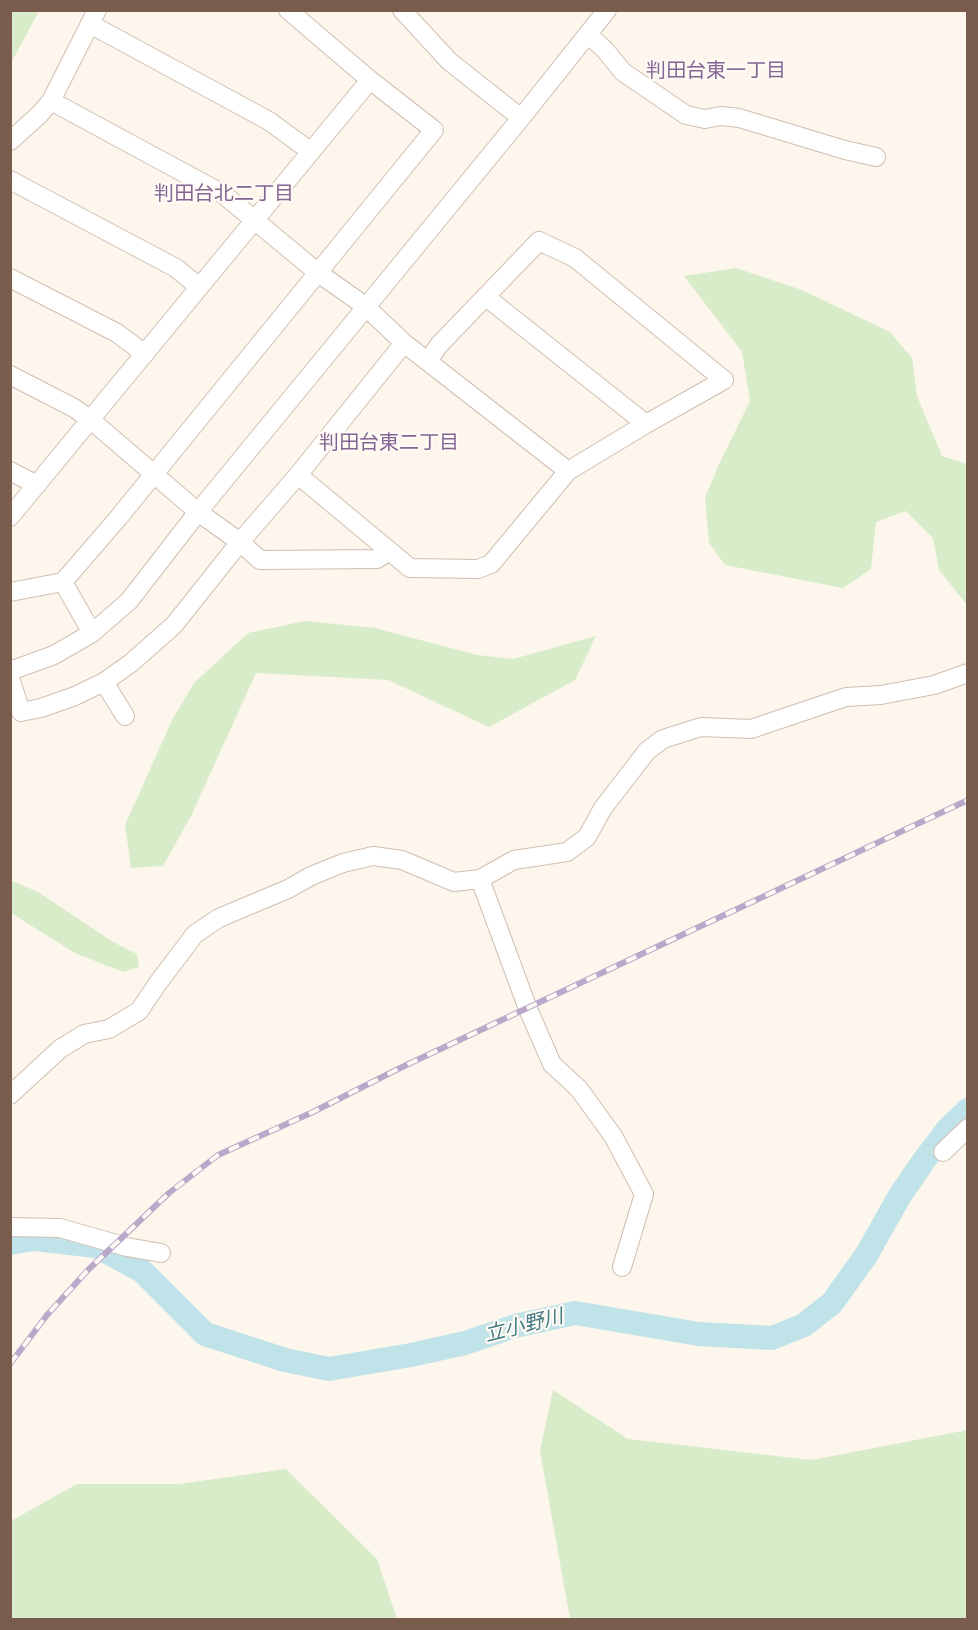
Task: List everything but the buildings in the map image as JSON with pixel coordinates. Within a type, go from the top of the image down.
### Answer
[{"type":"street","points":[[10,592],[63,582],[434,130],[370,80],[288,10]]},
{"type":"street","points":[[402,10],[449,61],[521,118]]},
{"type":"street","points":[[10,671],[54,655],[92,633],[129,601],[198,512],[589,35],[607,10]]},
{"type":"street","points":[[10,141],[51,101],[94,17],[269,121],[310,151]]},
{"type":"street","points":[[589,35],[623,72],[686,115],[705,119],[721,116],[739,118],[876,157]]},
{"type":"street","points":[[10,517],[370,80]]},
{"type":"street","points":[[51,101],[223,194],[317,272],[365,306],[404,343],[568,471]]},
{"type":"street","points":[[10,180],[176,268],[200,287]]},
{"type":"street","points":[[298,475],[410,568],[478,569],[491,564],[568,471],[724,380],[575,258],[539,241],[438,345],[428,360]]},
{"type":"street","points":[[10,278],[117,333],[145,354]]},
{"type":"street","points":[[486,297],[646,424]]},
{"type":"street","points":[[10,678],[21,712],[50,705],[104,682],[131,663],[174,625],[404,343]]},
{"type":"street","points":[[10,375],[74,408],[91,420],[198,512],[240,542],[260,560],[377,559],[388,552]]},
{"type":"street","points":[[10,471],[37,485]]},
{"type":"street","points":[[63,582],[92,633]]},
{"type":"street","points":[[12,1092],[60,1049],[84,1034],[109,1029],[140,1011],[158,982],[195,934],[219,918],[344,863],[373,856],[402,860],[454,882],[480,879],[514,860],[567,852],[587,837],[603,808],[647,751],[663,739],[701,727],[751,729],[846,697],[892,693],[934,685],[968,673]]},
{"type":"street","points":[[104,682],[124,716]]},
{"type":"street","points":[[480,879],[528,1009],[552,1064],[579,1089],[613,1136],[644,1194],[622,1267]]},
{"type":"street","points":[[943,1152],[968,1128]]},
{"type":"street","points":[[10,1227],[60,1228],[127,1247],[161,1253]]},
{"type":"green space","points":[[10,11],[39,11],[11,63]]},
{"type":"green space","points":[[736,268],[802,290],[890,332],[912,358],[917,396],[942,456],[967,464],[967,605],[939,570],[933,538],[906,511],[876,522],[871,569],[843,588],[725,565],[709,543],[705,497],[750,401],[742,352],[684,276]]},
{"type":"green space","points":[[305,621],[375,628],[477,655],[513,659],[596,636],[575,680],[489,727],[388,680],[256,673],[192,814],[163,866],[131,868],[125,825],[172,720],[194,683],[248,633]]},
{"type":"green space","points":[[10,880],[38,892],[113,942],[137,954],[139,967],[123,972],[75,953],[11,913]]},
{"type":"green space","points":[[553,1390],[628,1439],[812,1460],[967,1430],[967,1619],[570,1619],[540,1451]]},
{"type":"green space","points":[[286,1469],[377,1559],[397,1619],[11,1619],[11,1521],[77,1484],[179,1484]]},
{"type":"waterway","name":"立小野川","points":[[10,1243],[34,1239],[96,1246],[142,1271],[205,1334],[285,1360],[329,1369],[465,1343],[515,1326],[575,1313],[699,1334],[772,1338],[804,1325],[832,1303],[867,1254],[899,1197],[925,1159],[948,1129],[968,1110]]},
{"type":"railway","points":[[10,1364],[47,1315],[88,1270],[169,1193],[218,1155],[968,800]]},
{"type":"district","name":"判田台東一丁目","points":[[716,71]]},
{"type":"district","name":"判田台北二丁目","points":[[224,194]]},
{"type":"district","name":"判田台東二丁目","points":[[389,443]]}]
